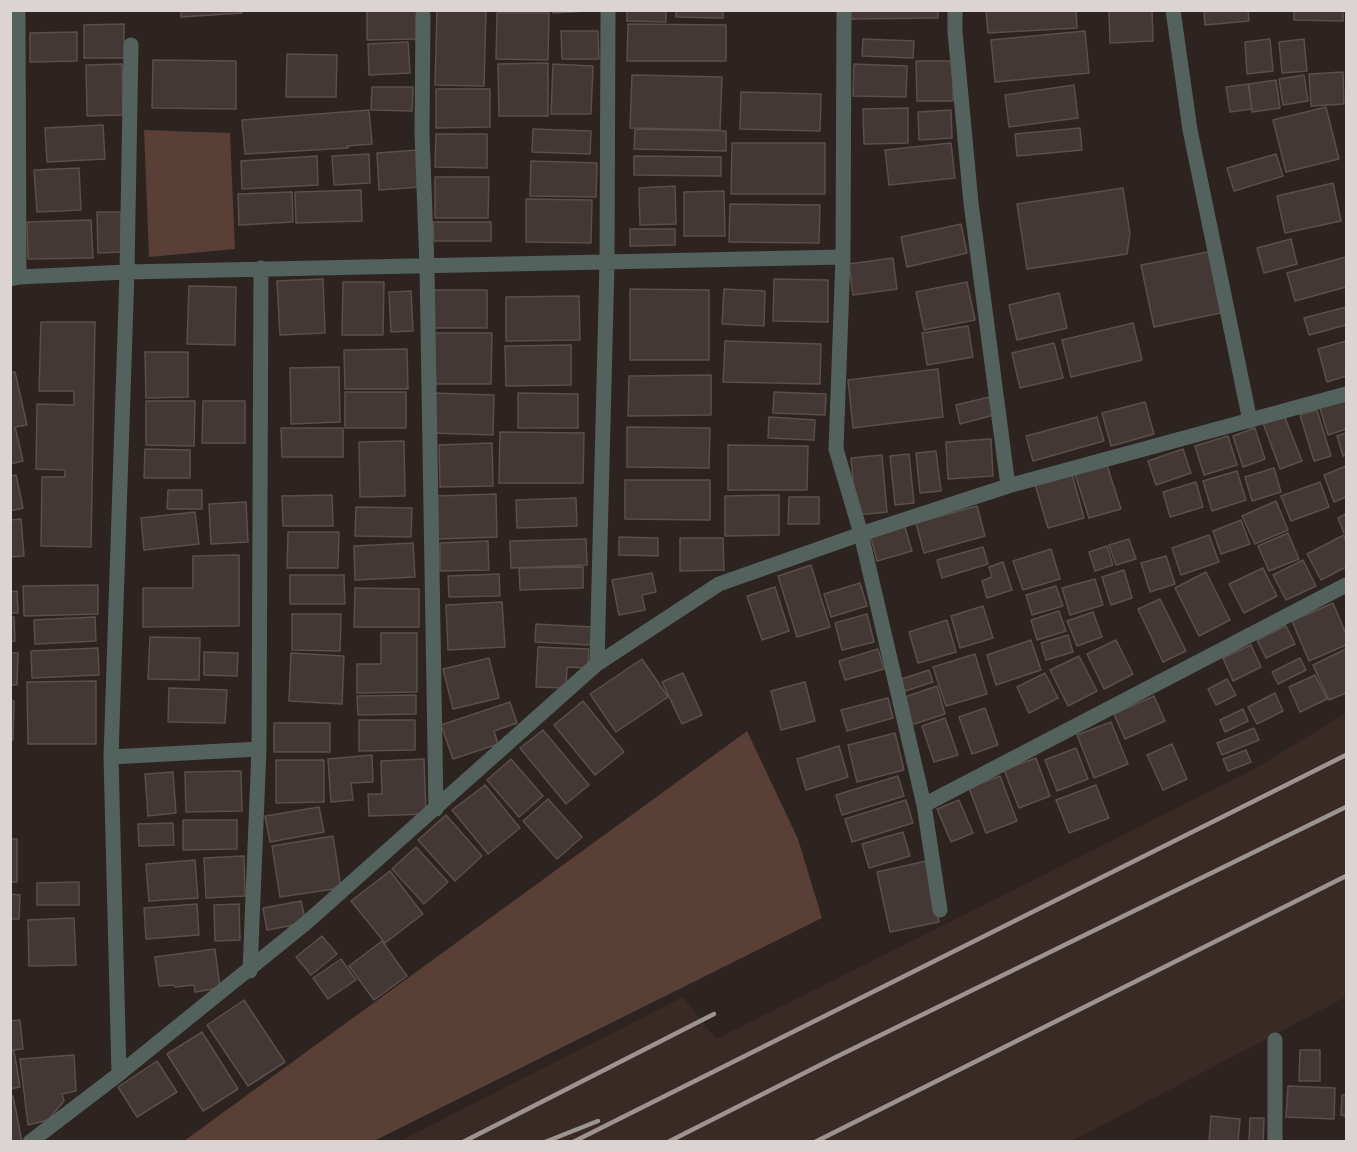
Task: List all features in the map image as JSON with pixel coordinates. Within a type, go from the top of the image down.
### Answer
[{"type":"street","points":[[18,10],[15,278],[261,268],[427,267],[843,257]]},
{"type":"street","points":[[597,664],[607,263],[608,10]]},
{"type":"street","points":[[844,10],[843,257],[836,449],[861,534],[924,805],[940,910]]},
{"type":"street","points":[[955,10],[955,32],[971,203],[1008,486]]},
{"type":"street","points":[[1173,10],[1190,130],[1250,421]]},
{"type":"street","points":[[423,15],[422,134],[427,267],[436,809]]},
{"type":"street","points":[[119,1074],[111,757],[127,272],[131,45]]},
{"type":"street","points":[[250,970],[259,749],[261,268]]},
{"type":"street","points":[[30,1142],[119,1074],[306,923],[597,664],[719,584],[1008,486],[1347,394]]},
{"type":"street","points":[[924,805],[1347,585]]},
{"type":"street","points":[[111,757],[259,749]]},
{"type":"street","points":[[1275,1040],[1275,1142]]},
{"type":"shaded area","points":[[144,130],[230,133],[235,249],[149,257]]},
{"type":"shaded area","points":[[1346,713],[1346,997],[1072,1141],[398,1142],[683,997],[716,1039],[1253,770]]},
{"type":"shaded area","points":[[747,731],[798,839],[822,918],[374,1141],[184,1141]]},
{"type":"building","points":[[181,10],[241,10],[242,13],[181,17]]},
{"type":"building","points":[[367,10],[417,10],[417,39],[367,40]]},
{"type":"building","points":[[437,10],[486,10],[484,86],[435,85]]},
{"type":"building","points":[[553,10],[603,10],[553,13]]},
{"type":"building","points":[[627,10],[666,10],[666,22],[627,21]]},
{"type":"building","points":[[676,10],[723,10],[723,18],[676,17]]},
{"type":"building","points":[[849,10],[938,10],[938,18],[849,19]]},
{"type":"building","points":[[1076,10],[1077,28],[988,33],[986,11]]},
{"type":"building","points":[[1109,10],[1152,10],[1153,41],[1110,43]]},
{"type":"building","points":[[1248,10],[1249,21],[1205,25],[1204,12]]},
{"type":"building","points":[[1294,10],[1343,10],[1343,21],[1294,20]]},
{"type":"building","points":[[497,13],[549,13],[548,60],[496,59]]},
{"type":"building","points":[[124,24],[124,58],[84,58],[84,25]]},
{"type":"building","points":[[628,24],[726,25],[726,61],[627,61]]},
{"type":"building","points":[[561,31],[598,31],[599,59],[562,59]]},
{"type":"building","points":[[1085,31],[1089,73],[995,82],[991,40]]},
{"type":"building","points":[[77,32],[77,61],[30,62],[30,33]]},
{"type":"building","points":[[863,39],[914,41],[913,58],[862,56]]},
{"type":"building","points":[[1270,39],[1273,71],[1247,74],[1245,42]]},
{"type":"building","points":[[1304,39],[1307,71],[1282,73],[1279,42]]},
{"type":"building","points":[[408,42],[410,73],[369,75],[368,44]]},
{"type":"building","points":[[287,54],[337,55],[336,97],[286,97]]},
{"type":"building","points":[[153,60],[236,61],[236,109],[152,108]]},
{"type":"building","points":[[916,61],[953,61],[953,101],[917,101]]},
{"type":"building","points":[[548,63],[548,116],[499,116],[498,64]]},
{"type":"building","points":[[122,64],[123,115],[87,116],[86,65]]},
{"type":"building","points":[[553,64],[593,66],[591,114],[551,114]]},
{"type":"building","points":[[854,64],[907,66],[906,97],[853,96]]},
{"type":"building","points":[[1343,72],[1344,104],[1311,106],[1309,74]]},
{"type":"building","points":[[632,75],[722,77],[720,130],[630,128]]},
{"type":"building","points":[[1304,75],[1308,101],[1283,105],[1279,79]]},
{"type":"building","points":[[1276,80],[1280,108],[1252,112],[1249,84]]},
{"type":"building","points":[[1248,84],[1252,109],[1230,112],[1226,87]]},
{"type":"building","points":[[1074,85],[1078,118],[1009,127],[1005,95]]},
{"type":"building","points":[[372,87],[413,87],[412,111],[371,110]]},
{"type":"building","points":[[436,89],[490,89],[490,127],[436,128]]},
{"type":"building","points":[[741,92],[821,94],[820,131],[740,129]]},
{"type":"building","points":[[1326,107],[1339,159],[1286,172],[1273,120]]},
{"type":"building","points":[[908,108],[908,143],[864,144],[863,109]]},
{"type":"building","points":[[369,110],[372,144],[347,146],[348,148],[245,154],[242,120]]},
{"type":"building","points":[[951,110],[952,138],[919,140],[918,112]]},
{"type":"building","points":[[103,125],[105,159],[47,162],[45,128]]},
{"type":"building","points":[[1080,128],[1082,150],[1017,156],[1015,134]]},
{"type":"building","points":[[533,129],[591,131],[590,154],[532,152]]},
{"type":"building","points":[[635,129],[726,131],[726,151],[634,149]]},
{"type":"building","points":[[436,134],[487,134],[487,168],[435,167]]},
{"type":"building","points":[[732,143],[825,143],[825,194],[731,194]]},
{"type":"building","points":[[951,143],[955,178],[889,185],[885,150]]},
{"type":"building","points":[[418,150],[420,187],[379,190],[377,153]]},
{"type":"building","points":[[369,154],[370,183],[334,185],[332,156]]},
{"type":"building","points":[[1276,154],[1283,176],[1234,191],[1227,168]]},
{"type":"building","points":[[317,156],[318,185],[242,189],[241,161]]},
{"type":"building","points":[[634,156],[721,157],[721,176],[634,175]]},
{"type":"building","points":[[531,161],[597,163],[596,197],[530,196]]},
{"type":"building","points":[[79,168],[81,210],[37,212],[34,170]]},
{"type":"building","points":[[435,177],[489,177],[488,218],[435,218]]},
{"type":"building","points":[[1333,183],[1341,221],[1285,233],[1277,196]]},
{"type":"building","points":[[675,186],[676,224],[640,225],[639,188]]},
{"type":"building","points":[[1123,188],[1130,234],[1127,254],[1027,269],[1017,204]]},
{"type":"building","points":[[361,190],[362,221],[296,223],[295,192]]},
{"type":"building","points":[[724,191],[725,236],[684,236],[684,192]]},
{"type":"building","points":[[292,192],[293,222],[239,225],[238,194]]},
{"type":"building","points":[[526,199],[592,200],[591,243],[526,242]]},
{"type":"building","points":[[730,204],[820,205],[819,243],[729,242]]},
{"type":"building","points":[[97,212],[121,212],[121,252],[98,253]]},
{"type":"building","points":[[91,220],[93,258],[28,259],[27,222]]},
{"type":"building","points":[[433,222],[491,222],[491,241],[434,241]]},
{"type":"building","points":[[961,224],[967,253],[907,267],[901,237]]},
{"type":"building","points":[[630,229],[675,229],[675,245],[630,246]]},
{"type":"building","points":[[1291,239],[1297,264],[1264,273],[1257,248]]},
{"type":"building","points":[[1213,251],[1225,312],[1154,327],[1141,265]]},
{"type":"building","points":[[1346,257],[1346,287],[1295,301],[1287,273]]},
{"type":"building","points":[[893,258],[897,289],[853,295],[849,264]]},
{"type":"building","points":[[323,279],[325,333],[280,335],[277,281]]},
{"type":"building","points":[[774,279],[828,280],[828,322],[773,321]]},
{"type":"building","points":[[343,282],[384,282],[383,335],[342,335]]},
{"type":"building","points":[[967,282],[975,320],[924,330],[916,292]]},
{"type":"building","points":[[189,286],[236,287],[235,345],[187,344]]},
{"type":"building","points":[[630,289],[709,290],[709,360],[630,360]]},
{"type":"building","points":[[724,289],[765,291],[764,326],[722,324]]},
{"type":"building","points":[[431,290],[487,290],[487,328],[431,328]]},
{"type":"building","points":[[411,291],[413,331],[391,332],[389,292]]},
{"type":"building","points":[[1059,293],[1067,328],[1017,340],[1009,305]]},
{"type":"building","points":[[579,296],[580,340],[506,341],[506,297]]},
{"type":"building","points":[[1346,307],[1346,325],[1309,335],[1304,318]]},
{"type":"building","points":[[41,322],[95,322],[91,547],[41,546],[42,477],[65,477],[65,470],[36,469],[37,404],[74,405],[74,391],[39,391]]},
{"type":"building","points":[[1133,323],[1142,360],[1071,377],[1062,340]]},
{"type":"building","points":[[968,326],[973,357],[927,365],[922,333]]},
{"type":"building","points":[[432,333],[492,333],[491,384],[431,384]]},
{"type":"building","points":[[725,341],[821,344],[820,384],[723,382]]},
{"type":"building","points":[[1346,341],[1346,376],[1327,382],[1318,349]]},
{"type":"building","points":[[1054,343],[1063,378],[1020,388],[1012,353]]},
{"type":"building","points":[[571,345],[571,385],[506,386],[505,346]]},
{"type":"building","points":[[407,349],[408,389],[345,389],[344,350]]},
{"type":"building","points":[[145,352],[188,352],[188,397],[146,398]]},
{"type":"building","points":[[339,367],[340,422],[291,424],[290,368]]},
{"type":"building","points":[[938,369],[943,417],[853,428],[848,380]]},
{"type":"building","points":[[15,372],[27,425],[15,427],[23,461],[10,464],[10,373]]},
{"type":"building","points":[[711,375],[711,415],[628,416],[629,376]]},
{"type":"building","points":[[345,392],[406,392],[406,428],[345,428]]},
{"type":"building","points":[[774,392],[826,394],[825,415],[773,413]]},
{"type":"building","points":[[433,393],[494,395],[493,435],[431,433]]},
{"type":"building","points":[[518,393],[578,394],[578,428],[518,428]]},
{"type":"building","points":[[989,397],[994,415],[960,424],[956,405]]},
{"type":"building","points":[[1346,397],[1346,429],[1328,435],[1319,405]]},
{"type":"building","points":[[146,401],[195,401],[194,446],[146,445]]},
{"type":"building","points":[[203,401],[245,401],[245,443],[202,443]]},
{"type":"building","points":[[1145,402],[1154,434],[1111,446],[1102,413]]},
{"type":"building","points":[[1317,410],[1331,456],[1314,461],[1300,415]]},
{"type":"building","points":[[1284,415],[1302,461],[1280,469],[1263,423]]},
{"type":"building","points":[[769,417],[815,420],[814,440],[768,438]]},
{"type":"building","points":[[1097,417],[1104,441],[1033,461],[1026,436]]},
{"type":"building","points":[[627,427],[710,428],[709,468],[627,467]]},
{"type":"building","points":[[281,428],[343,428],[343,457],[282,457]]},
{"type":"building","points":[[1255,428],[1265,459],[1243,467],[1233,436]]},
{"type":"building","points":[[500,432],[584,433],[583,483],[499,483]]},
{"type":"building","points":[[1346,433],[1346,455],[1343,456],[1337,436]]},
{"type":"building","points":[[1228,436],[1237,465],[1204,475],[1195,446]]},
{"type":"building","points":[[991,439],[993,476],[948,479],[946,442]]},
{"type":"building","points":[[404,441],[405,496],[360,497],[359,442]]},
{"type":"building","points":[[492,443],[493,486],[440,487],[439,445]]},
{"type":"building","points":[[728,445],[808,446],[807,490],[728,490]]},
{"type":"building","points":[[145,449],[190,450],[190,478],[144,478]]},
{"type":"building","points":[[1183,449],[1191,473],[1156,485],[1148,461]]},
{"type":"building","points":[[936,451],[941,491],[920,493],[916,453]]},
{"type":"building","points":[[909,454],[914,503],[895,505],[890,456]]},
{"type":"building","points":[[882,455],[887,512],[856,515],[851,458]]},
{"type":"building","points":[[1106,462],[1121,509],[1089,518],[1074,471]]},
{"type":"building","points":[[1346,466],[1346,497],[1334,502],[1324,475]]},
{"type":"building","points":[[1274,468],[1281,492],[1252,501],[1245,477]]},
{"type":"building","points":[[1237,471],[1246,500],[1212,511],[1203,481]]},
{"type":"building","points":[[1072,474],[1084,518],[1048,528],[1035,484]]},
{"type":"building","points":[[16,475],[23,508],[10,511],[10,476]]},
{"type":"building","points":[[625,480],[710,480],[710,520],[625,519]]},
{"type":"building","points":[[1196,482],[1203,507],[1170,517],[1163,492]]},
{"type":"building","points":[[1320,482],[1329,507],[1291,521],[1281,496]]},
{"type":"building","points":[[168,490],[202,490],[202,509],[167,509]]},
{"type":"building","points":[[496,494],[497,537],[437,539],[436,496]]},
{"type":"building","points":[[332,495],[333,526],[283,526],[282,496]]},
{"type":"building","points":[[779,495],[779,535],[725,536],[725,496]]},
{"type":"building","points":[[789,497],[819,497],[819,524],[788,524]]},
{"type":"building","points":[[576,498],[577,526],[517,528],[516,500]]},
{"type":"building","points":[[1276,501],[1288,530],[1255,544],[1242,516]]},
{"type":"building","points":[[246,502],[248,542],[211,544],[209,504]]},
{"type":"building","points":[[977,506],[985,536],[924,553],[916,523]]},
{"type":"building","points":[[356,507],[412,508],[411,537],[355,536]]},
{"type":"building","points":[[195,512],[199,544],[144,550],[141,518]]},
{"type":"building","points":[[1346,514],[1346,532],[1344,533],[1338,518]]},
{"type":"building","points":[[21,519],[24,556],[10,557],[10,520]]},
{"type":"building","points":[[1241,520],[1250,544],[1221,554],[1213,531]]},
{"type":"building","points":[[904,524],[912,551],[877,561],[870,534]]},
{"type":"building","points":[[288,532],[339,532],[338,568],[287,568]]},
{"type":"building","points":[[1288,533],[1299,559],[1269,571],[1258,546]]},
{"type":"building","points":[[1209,535],[1219,562],[1181,575],[1172,548]]},
{"type":"building","points":[[1344,535],[1346,567],[1321,580],[1307,554]]},
{"type":"building","points":[[619,537],[658,538],[658,556],[619,555]]},
{"type":"building","points":[[680,538],[723,538],[724,570],[680,571]]},
{"type":"building","points":[[586,539],[587,565],[511,568],[510,541]]},
{"type":"building","points":[[1129,539],[1136,559],[1116,565],[1109,545]]},
{"type":"building","points":[[488,541],[489,570],[440,571],[440,543]]},
{"type":"building","points":[[413,543],[415,577],[355,580],[354,546]]},
{"type":"building","points":[[1107,546],[1113,565],[1095,571],[1089,552]]},
{"type":"building","points":[[983,547],[988,564],[942,578],[937,560]]},
{"type":"building","points":[[1051,549],[1060,579],[1023,590],[1013,561]]},
{"type":"building","points":[[239,555],[239,626],[143,627],[143,588],[193,588],[193,556]]},
{"type":"building","points":[[1166,556],[1175,584],[1150,592],[1141,563]]},
{"type":"building","points":[[1303,560],[1316,586],[1286,600],[1273,575]]},
{"type":"building","points":[[1003,562],[1012,590],[987,598],[982,581],[992,577],[989,567]]},
{"type":"building","points":[[811,565],[830,627],[797,637],[778,576]]},
{"type":"building","points":[[583,567],[583,588],[520,590],[519,568]]},
{"type":"building","points":[[1263,568],[1277,596],[1244,613],[1229,584]]},
{"type":"building","points":[[1124,570],[1132,598],[1111,605],[1102,577]]},
{"type":"building","points":[[1206,572],[1230,620],[1199,636],[1175,588]]},
{"type":"building","points":[[652,573],[656,592],[642,595],[645,610],[619,615],[612,580]]},
{"type":"building","points":[[499,574],[500,596],[449,597],[448,576]]},
{"type":"building","points":[[290,575],[344,575],[345,604],[290,604]]},
{"type":"building","points":[[1095,579],[1103,605],[1070,615],[1062,588]]},
{"type":"building","points":[[860,583],[867,606],[831,617],[824,594]]},
{"type":"building","points":[[98,585],[98,614],[24,616],[23,586]]},
{"type":"building","points":[[1056,586],[1063,606],[1032,615],[1026,595]]},
{"type":"building","points":[[775,587],[789,631],[762,640],[747,596]]},
{"type":"building","points":[[355,588],[419,589],[419,627],[354,627]]},
{"type":"building","points":[[17,591],[18,613],[10,613],[10,592]]},
{"type":"building","points":[[1160,599],[1186,651],[1163,662],[1138,609]]},
{"type":"building","points":[[502,602],[505,647],[448,650],[446,605]]},
{"type":"building","points":[[1333,603],[1346,634],[1346,645],[1309,661],[1292,621]]},
{"type":"building","points":[[983,606],[993,638],[960,648],[951,616]]},
{"type":"building","points":[[1059,611],[1066,631],[1037,640],[1031,620]]},
{"type":"building","points":[[1093,612],[1102,637],[1077,646],[1067,621]]},
{"type":"building","points":[[292,614],[341,614],[340,651],[292,650]]},
{"type":"building","points":[[867,614],[874,642],[842,650],[835,623]]},
{"type":"building","points":[[10,617],[14,617],[15,641],[10,642]]},
{"type":"building","points":[[95,617],[96,641],[35,644],[34,620]]},
{"type":"building","points":[[947,620],[956,652],[918,663],[909,632]]},
{"type":"building","points":[[536,624],[592,627],[590,645],[535,642]]},
{"type":"building","points":[[1286,626],[1295,644],[1266,658],[1257,640]]},
{"type":"building","points":[[381,633],[417,633],[417,692],[357,693],[357,664],[381,664]]},
{"type":"building","points":[[1068,635],[1073,652],[1046,660],[1041,643]]},
{"type":"building","points":[[150,637],[200,638],[199,680],[148,679]]},
{"type":"building","points":[[1031,640],[1041,670],[996,685],[987,655]]},
{"type":"building","points":[[1116,640],[1133,674],[1104,689],[1087,654]]},
{"type":"building","points":[[1251,645],[1261,667],[1233,681],[1223,658]]},
{"type":"building","points":[[538,647],[589,649],[588,668],[567,667],[566,688],[536,687]]},
{"type":"building","points":[[98,648],[99,675],[32,678],[31,651]]},
{"type":"building","points":[[878,649],[884,669],[845,680],[839,661]]},
{"type":"building","points":[[1346,649],[1346,693],[1329,700],[1313,665]]},
{"type":"building","points":[[204,652],[238,653],[237,676],[204,675]]},
{"type":"building","points":[[10,653],[18,653],[17,685],[10,685]]},
{"type":"building","points":[[291,653],[344,656],[342,704],[289,701]]},
{"type":"building","points":[[975,654],[987,694],[946,706],[933,667]]},
{"type":"building","points":[[1079,656],[1097,691],[1068,706],[1050,670]]},
{"type":"building","points":[[489,658],[499,698],[453,709],[443,669]]},
{"type":"building","points":[[1300,658],[1306,670],[1278,684],[1272,672]]},
{"type":"building","points":[[642,659],[668,697],[616,732],[590,694]]},
{"type":"building","points":[[929,670],[933,682],[902,692],[898,680]]},
{"type":"building","points":[[683,673],[702,715],[682,724],[662,682]]},
{"type":"building","points":[[1045,673],[1058,698],[1029,713],[1017,687]]},
{"type":"building","points":[[1315,675],[1327,699],[1300,712],[1289,687]]},
{"type":"building","points":[[1227,679],[1236,695],[1216,705],[1208,689]]},
{"type":"building","points":[[96,681],[96,744],[28,744],[27,682]]},
{"type":"building","points":[[805,682],[815,721],[781,730],[771,691]]},
{"type":"building","points":[[937,686],[945,714],[911,725],[902,698]]},
{"type":"building","points":[[169,688],[227,690],[225,723],[168,722]]},
{"type":"building","points":[[1275,693],[1283,711],[1257,724],[1248,707]]},
{"type":"building","points":[[416,695],[416,714],[358,715],[357,696]]},
{"type":"building","points":[[1154,696],[1165,721],[1125,739],[1114,714]]},
{"type":"building","points":[[888,698],[893,718],[847,731],[841,710]]},
{"type":"building","points":[[10,700],[14,701],[13,740],[10,740]]},
{"type":"building","points":[[583,701],[624,752],[595,775],[554,725]]},
{"type":"building","points":[[510,702],[517,723],[494,731],[498,744],[453,759],[441,725]]},
{"type":"building","points":[[985,708],[998,745],[972,754],[959,717]]},
{"type":"building","points":[[1243,709],[1248,721],[1225,732],[1220,720]]},
{"type":"building","points":[[945,718],[958,755],[934,762],[922,726]]},
{"type":"building","points":[[359,720],[415,720],[415,750],[359,751]]},
{"type":"building","points":[[1111,722],[1128,764],[1094,778],[1077,735]]},
{"type":"building","points":[[274,723],[330,723],[330,752],[274,752]]},
{"type":"building","points":[[1254,728],[1259,740],[1222,755],[1217,743]]},
{"type":"building","points":[[543,730],[589,785],[566,804],[520,748]]},
{"type":"building","points":[[895,733],[904,770],[857,782],[848,745]]},
{"type":"building","points":[[1172,744],[1187,779],[1163,790],[1147,755]]},
{"type":"building","points":[[839,746],[848,777],[806,790],[797,759]]},
{"type":"building","points":[[1076,748],[1088,779],[1057,791],[1045,760]]},
{"type":"building","points":[[1246,750],[1251,762],[1228,771],[1223,759]]},
{"type":"building","points":[[372,755],[373,782],[351,783],[353,800],[331,802],[328,759]]},
{"type":"building","points":[[1036,758],[1050,796],[1019,808],[1004,770]]},
{"type":"building","points":[[424,759],[426,814],[369,816],[368,794],[382,794],[381,761]]},
{"type":"building","points":[[511,759],[543,796],[519,817],[487,780]]},
{"type":"building","points":[[276,760],[324,760],[324,802],[276,803]]},
{"type":"building","points":[[241,771],[242,811],[186,812],[185,772]]},
{"type":"building","points":[[173,772],[176,813],[148,816],[145,774]]},
{"type":"building","points":[[898,776],[904,796],[842,815],[836,795]]},
{"type":"building","points":[[1000,776],[1017,821],[986,833],[969,788]]},
{"type":"building","points":[[485,785],[520,828],[488,854],[452,810]]},
{"type":"building","points":[[1096,785],[1109,818],[1069,833],[1056,800]]},
{"type":"building","points":[[548,799],[582,837],[557,859],[523,821]]},
{"type":"building","points":[[906,800],[913,823],[852,842],[845,819]]},
{"type":"building","points":[[959,800],[973,833],[951,842],[937,809]]},
{"type":"building","points":[[319,807],[324,832],[270,842],[265,816]]},
{"type":"building","points":[[446,815],[482,856],[455,881],[418,840]]},
{"type":"building","points":[[183,820],[237,820],[237,849],[183,850]]},
{"type":"building","points":[[173,823],[174,845],[139,846],[138,824]]},
{"type":"building","points":[[903,832],[910,856],[869,868],[862,844]]},
{"type":"building","points":[[333,836],[341,888],[280,897],[272,846]]},
{"type":"building","points":[[10,839],[17,839],[17,882],[10,882]]},
{"type":"building","points":[[416,847],[448,882],[424,904],[392,869]]},
{"type":"building","points":[[244,856],[245,896],[206,898],[204,858]]},
{"type":"building","points":[[195,860],[198,898],[149,901],[146,864]]},
{"type":"building","points":[[926,861],[939,922],[890,932],[877,872]]},
{"type":"building","points":[[390,871],[423,914],[385,943],[351,901]]},
{"type":"building","points":[[79,882],[79,905],[37,905],[37,883]]},
{"type":"building","points":[[10,894],[20,895],[19,919],[10,919]]},
{"type":"building","points":[[301,901],[306,923],[267,930],[263,908]]},
{"type":"building","points":[[197,904],[199,935],[146,939],[144,908]]},
{"type":"building","points":[[239,904],[240,940],[215,941],[214,905]]},
{"type":"building","points":[[74,918],[76,965],[29,966],[28,920]]},
{"type":"building","points":[[322,936],[337,954],[311,975],[296,957]]},
{"type":"building","points":[[382,941],[407,976],[374,1000],[349,966]]},
{"type":"building","points":[[215,949],[220,988],[195,992],[194,985],[159,986],[155,957]]},
{"type":"building","points":[[341,959],[356,980],[328,999],[313,978]]},
{"type":"building","points":[[244,1000],[285,1062],[248,1086],[207,1025]]},
{"type":"building","points":[[20,1020],[23,1049],[10,1050],[10,1021]]},
{"type":"building","points":[[202,1032],[238,1089],[203,1111],[167,1054]]},
{"type":"building","points":[[1300,1050],[1320,1050],[1320,1081],[1299,1081]]},
{"type":"building","points":[[10,1051],[14,1051],[20,1087],[10,1089]]},
{"type":"building","points":[[74,1055],[76,1091],[62,1094],[64,1101],[48,1120],[28,1125],[20,1059]]},
{"type":"building","points":[[157,1061],[177,1092],[137,1117],[118,1087]]},
{"type":"building","points":[[1288,1086],[1335,1088],[1334,1119],[1286,1117]]},
{"type":"building","points":[[1342,1095],[1346,1095],[1346,1116],[1341,1115]]},
{"type":"building","points":[[10,1096],[13,1096],[22,1142],[10,1142]]},
{"type":"building","points":[[1211,1116],[1240,1119],[1238,1142],[1209,1142]]},
{"type":"building","points":[[1250,1118],[1264,1118],[1263,1142],[1249,1142]]},
{"type":"railway","points":[[573,1142],[1346,755]]},
{"type":"railway","points":[[668,1142],[1346,807]]},
{"type":"railway","points":[[815,1142],[1346,876]]},
{"type":"railway","points":[[463,1142],[714,1014]]},
{"type":"railway","points":[[545,1142],[598,1121]]}]
